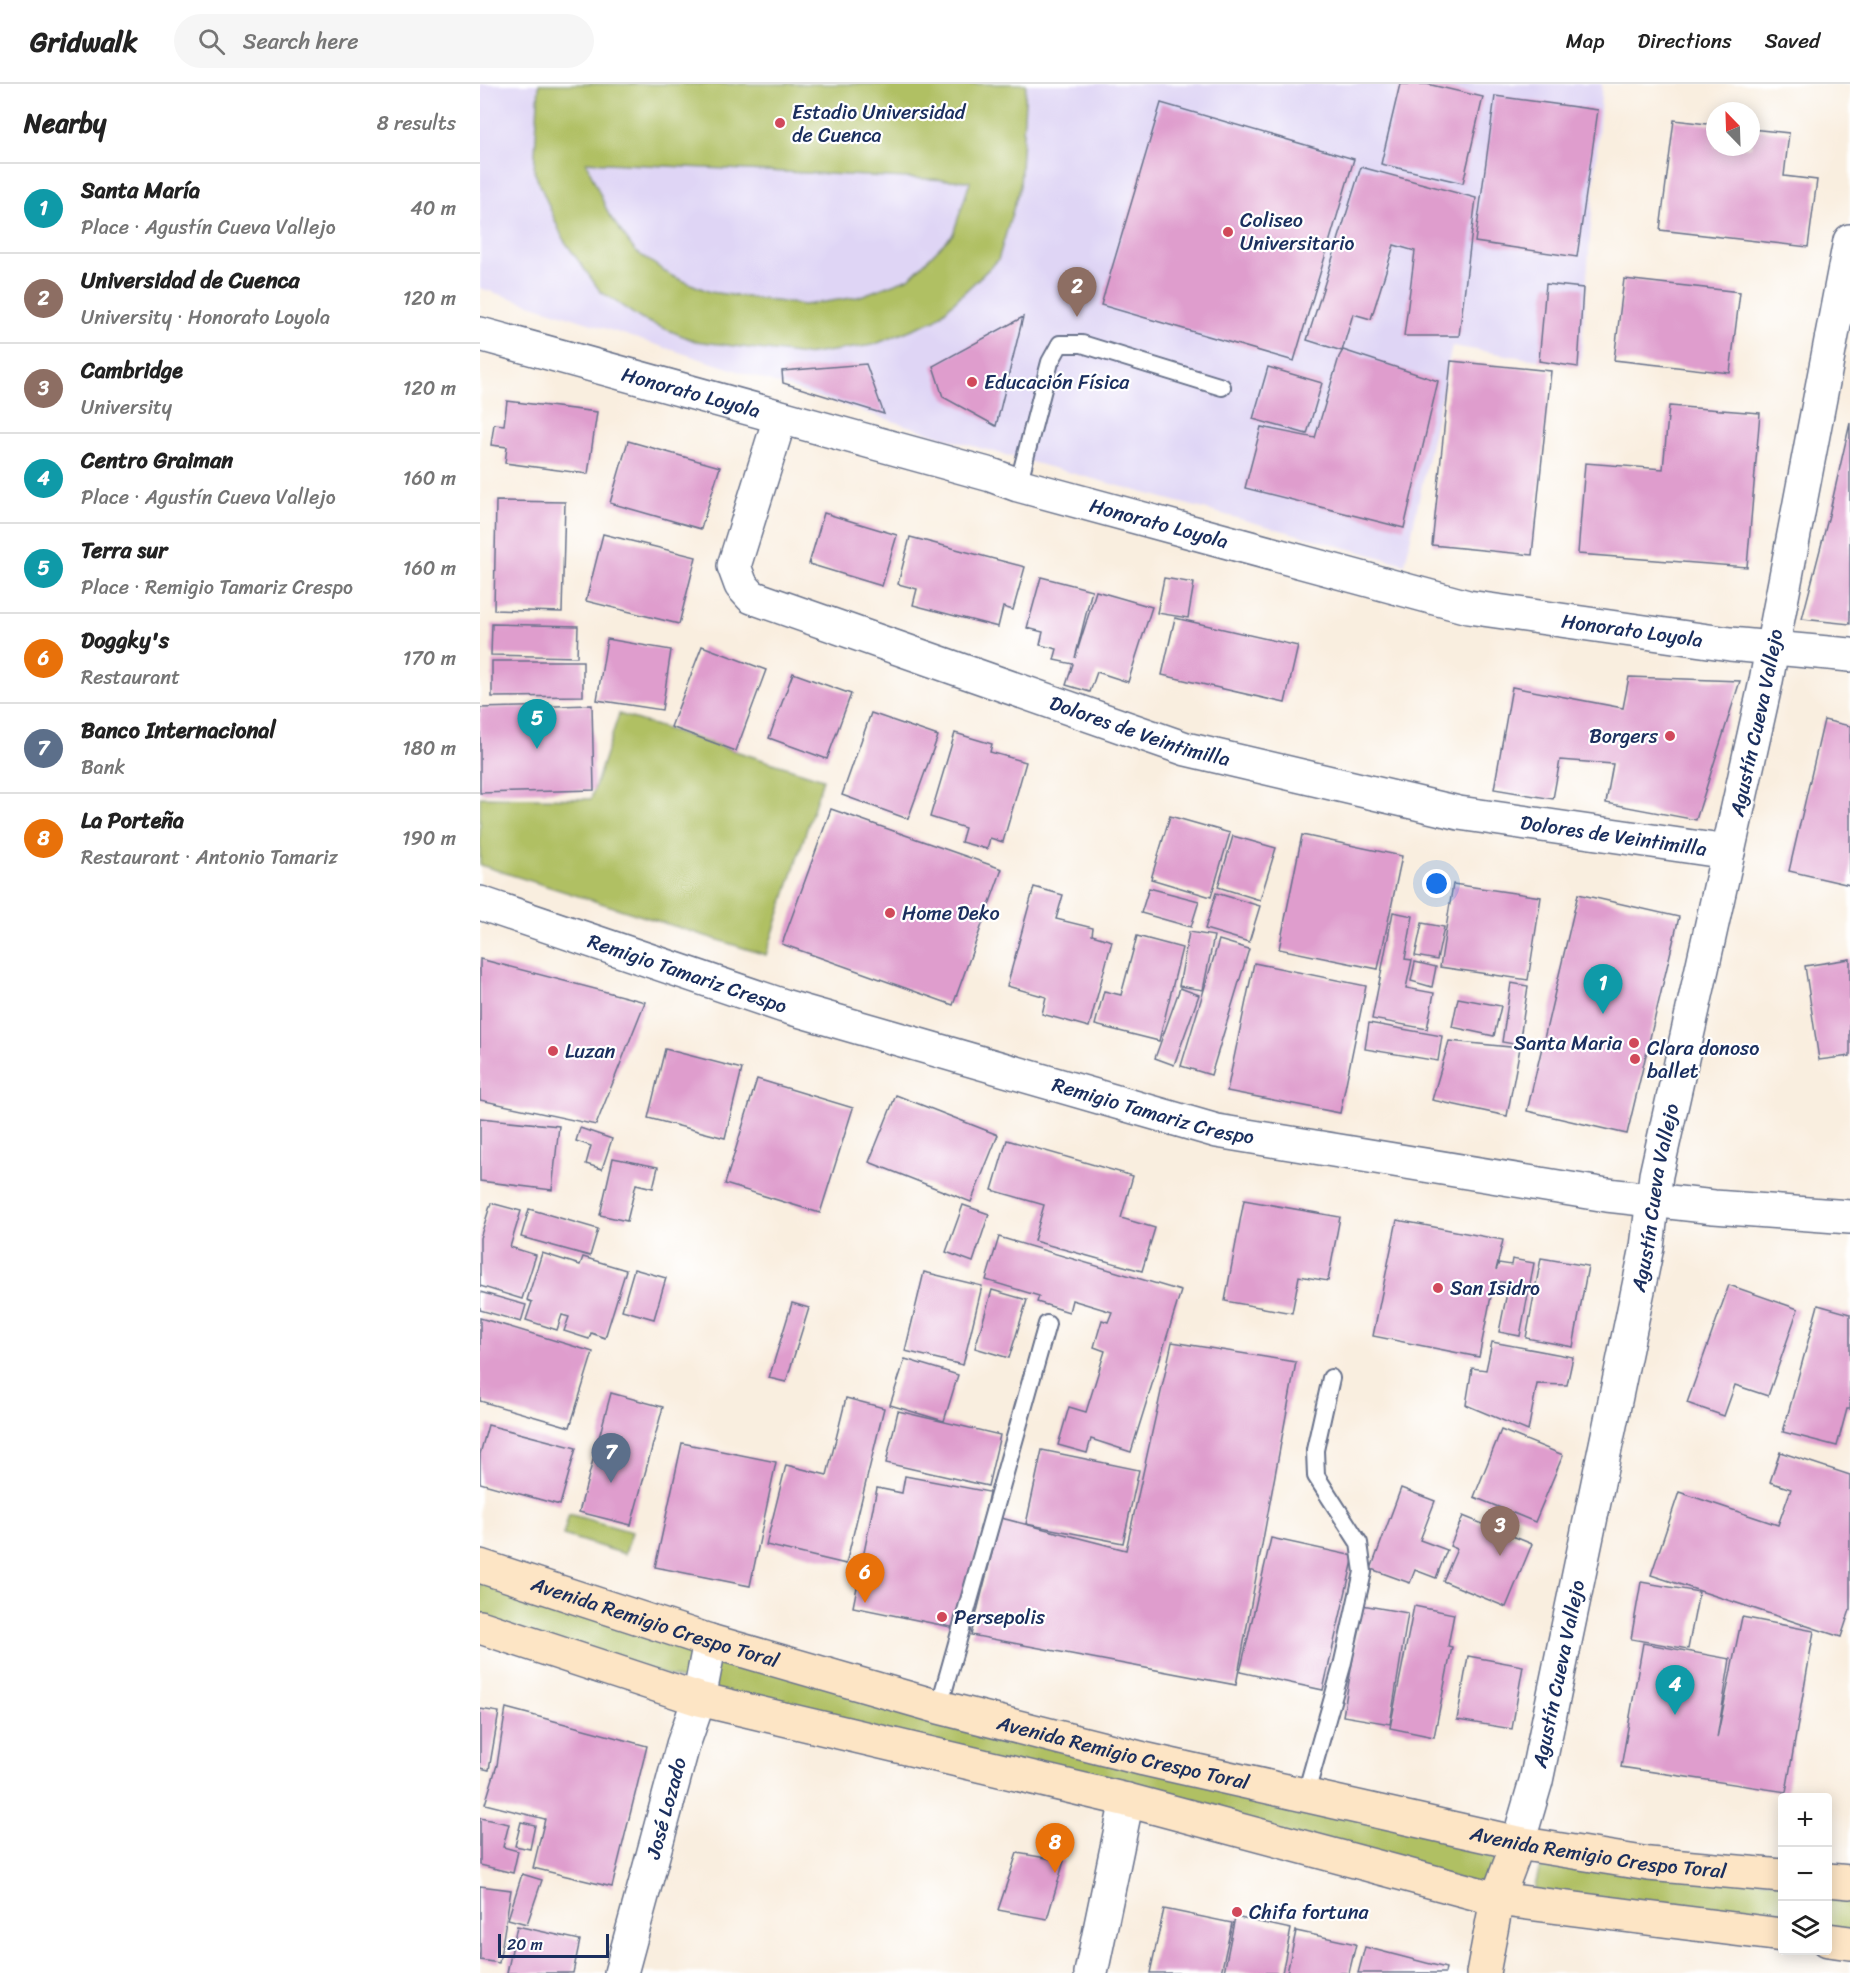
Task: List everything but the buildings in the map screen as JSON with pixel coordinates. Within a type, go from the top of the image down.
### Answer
[{"type":"main road","name":"Avenida Remigio Crespo Toral","points":[[480,1566],[710,1641],[939,1707],[1144,1759],[1306,1793],[1518,1843],[1649,1864],[1778,1876]]},
{"type":"main road","points":[[480,1627],[699,1699],[1127,1800],[1497,1899],[1778,1934]]},
{"type":"main road","name":"Agustín Cueva Vallejo","points":[[1483,1973],[1497,1899],[1518,1843]]},
{"type":"main road","points":[[1832,1880],[1850,1882]]},
{"type":"main road","points":[[1832,1941],[1850,1943]]},
{"type":"street","name":"Agustín Cueva Vallejo","points":[[1518,1843],[1536,1781],[1647,1247],[1656,1175],[1772,648],[1850,242]]},
{"type":"street","name":"Honorato Loyola","points":[[480,334],[991,475],[1017,485],[1468,607],[1772,648],[1850,655]]},
{"type":"street","name":"Dolores de Veintimilla","points":[[780,418],[734,566],[741,585],[752,597],[1186,749],[1459,813],[1728,852]]},
{"type":"street","name":"Remigio Tamariz Crespo","points":[[480,903],[784,1006],[1217,1131],[1411,1165],[1653,1201],[1850,1217]]},
{"type":"street","name":"José Lozado","points":[[621,1973],[683,1745],[699,1699],[710,1641]]},
{"type":"street","points":[[1091,1973],[1127,1800]]},
{"type":"lane","points":[[1017,485],[1050,362],[1060,344],[1082,344],[1222,387]]},
{"type":"lane","points":[[939,1707],[1047,1324]]},
{"type":"lane","points":[[1306,1793],[1342,1666],[1363,1572],[1359,1543],[1316,1476],[1315,1450],[1331,1378]]},
{"type":"shaded area","points":[[480,84],[1602,84],[1580,367],[1452,346],[1405,564],[958,442],[480,288]]},
{"type":"green space","points":[[539,84],[1026,84],[1020,186],[998,260],[935,320],[873,345],[805,355],[695,341],[641,319],[600,291],[563,239],[534,171]],"holes":[[[586,162],[969,181],[953,234],[909,278],[858,297],[804,305],[710,292],[672,276],[635,251],[609,215]]]},
{"type":"green space","points":[[619,714],[823,779],[766,955],[480,865],[480,797],[591,799]]},
{"type":"green space","points":[[569,1514],[632,1532],[625,1554],[563,1535]]},
{"type":"green space","points":[[480,1573],[703,1649],[696,1684],[480,1619]]},
{"type":"green space","points":[[716,1651],[1506,1852],[1488,1887],[705,1691]]},
{"type":"green space","points":[[1542,1857],[1778,1882],[1778,1929],[1532,1899]]},
{"type":"green space","points":[[1832,1887],[1850,1889],[1850,1937],[1832,1935]]},
{"type":"place","name":"Estadio Universidad de Cuenca","points":[[780,123]]},
{"type":"place","name":"Coliseo Universitario","points":[[1228,232]]},
{"type":"place","name":"Universidad de Cuenca","points":[[1077,317]]},
{"type":"place","name":"Educación Física","points":[[972,382]]},
{"type":"place","name":"Borgers","points":[[1670,736]]},
{"type":"place","name":"Terra sur","points":[[537,749]]},
{"type":"place","name":"Home Deko","points":[[890,913]]},
{"type":"place","name":"Santa María","points":[[1603,1014]]},
{"type":"place","name":"Santa Maria","points":[[1634,1043]]},
{"type":"place","name":"Luzan","points":[[553,1051]]},
{"type":"place","name":"Clara donoso ballet","points":[[1635,1059]]},
{"type":"place","name":"San Isidro","points":[[1438,1288]]},
{"type":"place","name":"Banco Internacional","points":[[611,1483]]},
{"type":"place","name":"Cambridge","points":[[1500,1556]]},
{"type":"place","name":"Doggky's","points":[[865,1603]]},
{"type":"place","name":"Persepolis","points":[[942,1617]]},
{"type":"place","name":"Centro Graiman","points":[[1675,1715]]},
{"type":"place","name":"La Porteña","points":[[1055,1873]]},
{"type":"place","name":"Chifa fortuna","points":[[1237,1912]]}]
